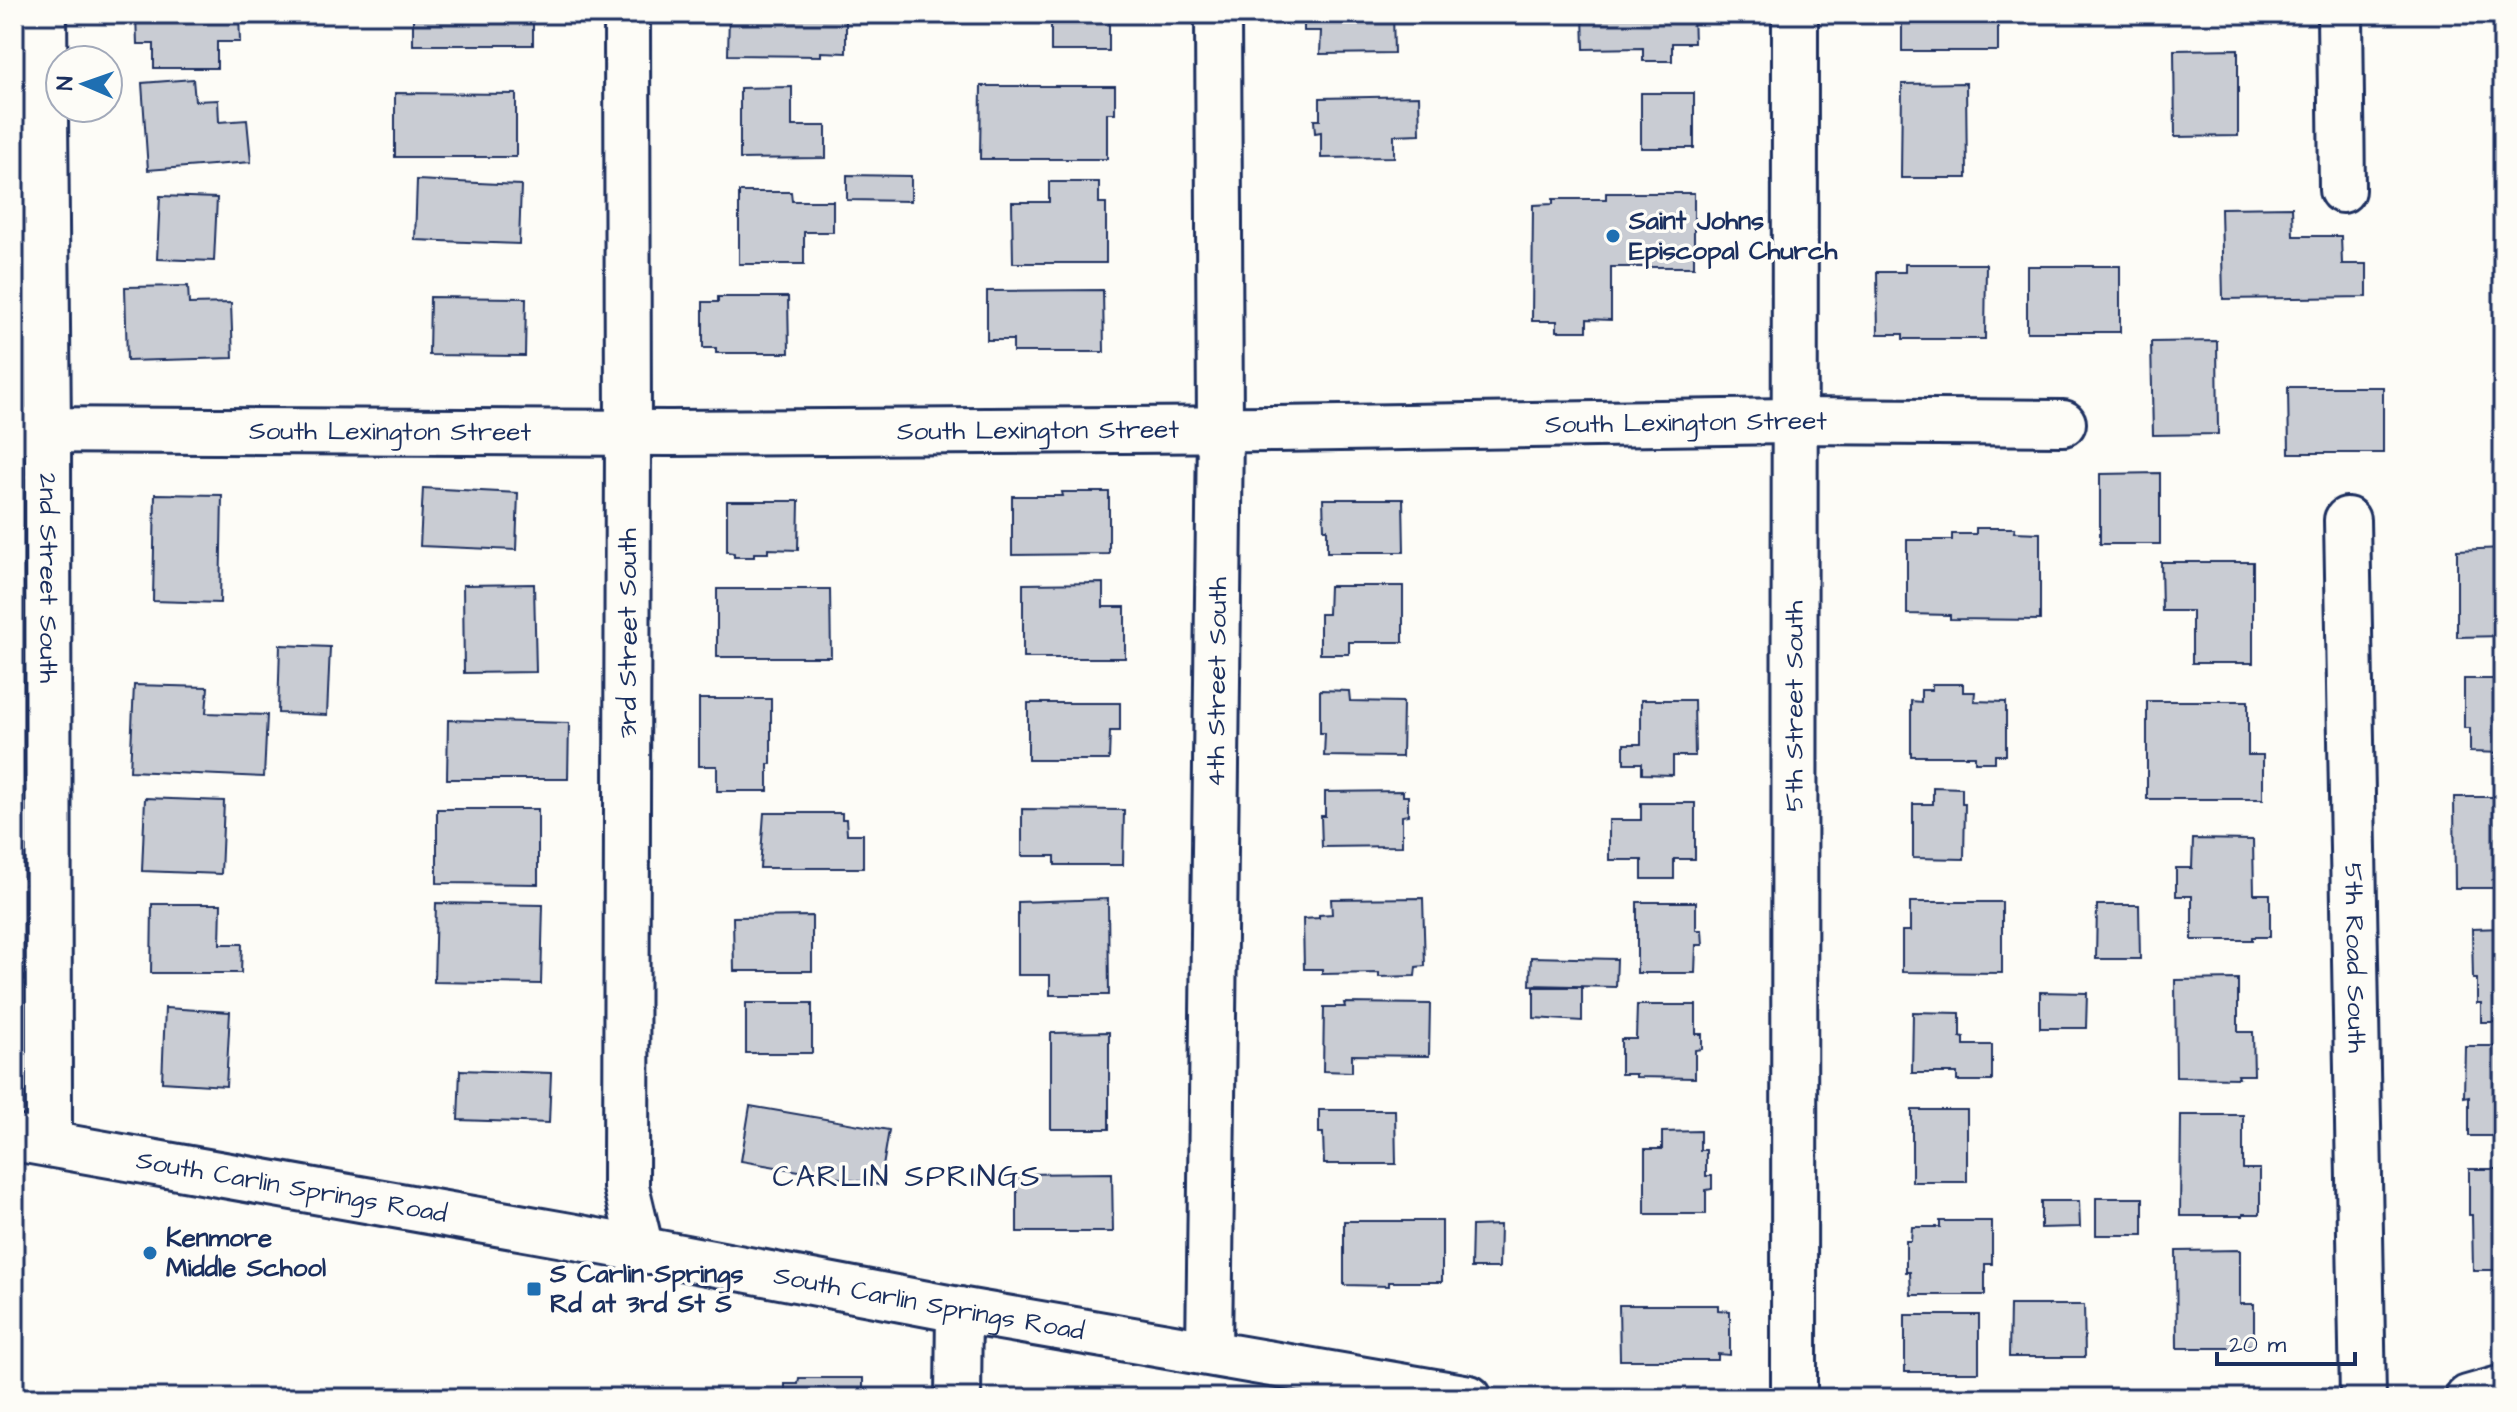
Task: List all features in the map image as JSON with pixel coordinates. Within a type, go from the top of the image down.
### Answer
[{"type":"street","name":"2nd Street South","points":[[32,1140],[31,430],[44,14]]},
{"type":"street","name":"3rd Street South","points":[[627,14],[626,1187],[641,1250]]},
{"type":"street","name":"4th Street South","points":[[1209,1352],[1220,430],[1218,14]]},
{"type":"street","name":"5th Street South","points":[[1794,1398],[1795,14]]},
{"type":"street","points":[[2340,14],[2342,190]]},
{"type":"street","name":"South Lexington Street","points":[[31,430],[1220,430],[1793,421],[2063,423]]},
{"type":"street","name":"5th Road South","points":[[2347,520],[2363,1398]]},
{"type":"street","name":"South Carlin Springs Road","points":[[32,1140],[959,1310],[1209,1352],[1342,1387],[1469,1398]]},
{"type":"street","points":[[958,1398],[959,1310]]},
{"type":"street","points":[[2468,1398],[2503,1388]]},
{"type":"building","points":[[136,14],[239,14],[240,42],[217,42],[217,68],[154,68],[154,44],[137,44]]},
{"type":"building","points":[[413,14],[533,14],[533,45],[413,45]]},
{"type":"building","points":[[729,14],[846,17],[846,53],[821,52],[821,56],[728,55]]},
{"type":"building","points":[[1051,14],[1116,14],[1116,17],[1109,17],[1109,51],[1051,51]]},
{"type":"building","points":[[1304,14],[1393,14],[1394,53],[1320,54],[1321,31],[1304,31]]},
{"type":"building","points":[[1456,14],[1507,14],[1507,19],[1456,19]]},
{"type":"building","points":[[1583,14],[1693,14],[1694,43],[1672,43],[1672,61],[1643,61],[1643,48],[1584,49]]},
{"type":"building","points":[[1902,14],[1998,14],[1998,51],[1902,51]]},
{"type":"building","points":[[2238,49],[2238,136],[2175,137],[2174,50]]},
{"type":"building","points":[[193,79],[195,101],[218,100],[219,122],[247,120],[251,162],[148,170],[142,83]]},
{"type":"building","points":[[1966,83],[1967,178],[1901,178],[1902,84]]},
{"type":"building","points":[[981,86],[1115,86],[1115,113],[1107,113],[1107,159],[980,159]]},
{"type":"building","points":[[792,87],[792,126],[826,126],[826,158],[740,159],[740,88]]},
{"type":"building","points":[[395,93],[516,94],[516,157],[395,157]]},
{"type":"building","points":[[1641,93],[1694,93],[1694,148],[1641,148]]},
{"type":"building","points":[[1419,96],[1420,134],[1394,135],[1394,157],[1321,158],[1321,132],[1315,133],[1314,120],[1320,120],[1320,98]]},
{"type":"building","points":[[847,175],[911,176],[911,201],[847,200]]},
{"type":"building","points":[[417,180],[521,185],[519,244],[415,240]]},
{"type":"building","points":[[1049,182],[1099,182],[1099,203],[1106,203],[1106,263],[1013,263],[1012,202],[1049,202]]},
{"type":"building","points":[[739,192],[791,192],[792,201],[833,201],[833,232],[804,232],[804,264],[739,264]]},
{"type":"building","name":"Saint Johns Episcopal Church","points":[[1606,193],[1694,193],[1694,267],[1611,267],[1611,320],[1587,319],[1587,331],[1557,331],[1557,321],[1532,321],[1533,205],[1553,204],[1553,199],[1606,199]]},
{"type":"building","points":[[160,196],[217,198],[214,261],[157,259]]},
{"type":"building","points":[[2292,207],[2293,236],[2341,236],[2342,264],[2367,264],[2367,297],[2223,299],[2221,208]]},
{"type":"building","points":[[1905,264],[1986,264],[1985,339],[1903,339],[1903,334],[1878,334],[1877,272],[1905,272]]},
{"type":"building","points":[[2027,266],[2120,266],[2120,332],[2027,332]]},
{"type":"building","points":[[188,286],[189,304],[231,303],[233,358],[127,361],[125,287]]},
{"type":"building","points":[[1103,290],[1104,352],[1013,352],[1013,340],[987,340],[987,291]]},
{"type":"building","points":[[430,297],[526,298],[525,356],[429,355]]},
{"type":"building","points":[[718,297],[788,297],[789,353],[716,353],[716,348],[703,348],[703,302],[718,302]]},
{"type":"building","points":[[2217,341],[2218,434],[2153,435],[2151,342]]},
{"type":"building","points":[[2288,387],[2383,387],[2383,453],[2289,453]]},
{"type":"building","points":[[2160,473],[2160,544],[2100,544],[2100,474]]},
{"type":"building","points":[[423,488],[518,493],[516,550],[420,546]]},
{"type":"building","points":[[1062,492],[1109,492],[1109,554],[1012,555],[1012,496],[1063,496]]},
{"type":"building","points":[[155,494],[222,495],[220,603],[153,601]]},
{"type":"building","points":[[1323,499],[1403,499],[1404,552],[1327,552]]},
{"type":"building","points":[[727,501],[799,501],[798,550],[768,549],[768,553],[754,553],[754,557],[734,557],[734,553],[727,552]]},
{"type":"building","points":[[1976,528],[2015,528],[2014,532],[2040,533],[2040,620],[1950,619],[1950,615],[1907,614],[1907,540],[1952,540],[1952,534],[1976,534]]},
{"type":"building","points":[[2503,548],[2503,636],[2457,637],[2457,550]]},
{"type":"building","points":[[2161,562],[2253,562],[2253,663],[2192,663],[2192,611],[2162,611]]},
{"type":"building","points":[[1103,583],[1103,607],[1125,607],[1125,658],[1023,658],[1023,584]]},
{"type":"building","points":[[534,584],[536,672],[464,673],[463,585]]},
{"type":"building","points":[[1329,586],[1403,586],[1403,642],[1349,642],[1349,654],[1320,654],[1320,614],[1328,614]]},
{"type":"building","points":[[717,589],[830,589],[831,657],[717,657]]},
{"type":"building","points":[[280,645],[330,647],[327,715],[278,713]]},
{"type":"building","points":[[2464,679],[2503,679],[2503,753],[2470,752],[2470,728],[2464,728]]},
{"type":"building","points":[[1932,684],[1963,684],[1963,692],[1975,692],[1974,701],[2006,702],[2006,755],[1995,755],[1995,762],[1975,762],[1975,756],[1911,756],[1911,701],[1921,702],[1921,690],[1932,690]]},
{"type":"building","points":[[134,685],[208,687],[206,713],[267,715],[264,777],[130,771]]},
{"type":"building","points":[[1320,690],[1349,691],[1350,701],[1403,702],[1402,757],[1324,756],[1325,733],[1320,733]]},
{"type":"building","points":[[699,699],[771,699],[768,791],[717,791],[717,766],[699,766]]},
{"type":"building","points":[[1641,700],[1694,700],[1695,756],[1673,756],[1673,775],[1642,774],[1642,763],[1624,763],[1624,744],[1641,744]]},
{"type":"building","points":[[2147,701],[2248,701],[2248,755],[2263,755],[2263,799],[2147,799]]},
{"type":"building","points":[[1028,703],[1120,703],[1120,731],[1110,731],[1109,760],[1028,760]]},
{"type":"building","points":[[448,720],[569,723],[568,779],[447,779]]},
{"type":"building","points":[[1933,787],[1962,788],[1962,803],[1965,803],[1964,859],[1913,858],[1913,804],[1933,804]]},
{"type":"building","points":[[1403,791],[1403,796],[1408,796],[1408,815],[1402,816],[1402,846],[1322,847],[1321,816],[1325,816],[1325,792]]},
{"type":"building","points":[[2454,797],[2503,797],[2503,888],[2455,888]]},
{"type":"building","points":[[145,798],[224,801],[221,874],[142,871]]},
{"type":"building","points":[[1641,803],[1695,803],[1695,859],[1674,859],[1674,879],[1642,879],[1642,860],[1609,860],[1609,820],[1641,820]]},
{"type":"building","points":[[437,809],[538,809],[538,884],[437,883]]},
{"type":"building","points":[[1022,809],[1124,810],[1123,865],[1055,865],[1055,856],[1022,856]]},
{"type":"building","points":[[764,813],[842,813],[842,819],[846,819],[847,834],[863,834],[863,868],[760,868]]},
{"type":"building","points":[[2193,839],[2253,840],[2254,894],[2270,894],[2270,937],[2192,940],[2192,896],[2176,896],[2176,868],[2192,868]]},
{"type":"building","points":[[1423,898],[1425,966],[1416,967],[1415,976],[1322,974],[1322,969],[1304,969],[1303,919],[1332,914],[1331,899]]},
{"type":"building","points":[[1108,899],[1109,995],[1050,995],[1050,975],[1018,975],[1018,902]]},
{"type":"building","points":[[1637,902],[1696,902],[1696,930],[1702,930],[1703,945],[1696,945],[1695,973],[1637,973]]},
{"type":"building","points":[[1910,902],[2002,902],[2002,973],[1902,972],[1902,931],[1910,931]]},
{"type":"building","points":[[436,903],[543,905],[541,984],[434,982]]},
{"type":"building","points":[[152,904],[221,904],[220,944],[242,944],[241,973],[151,973]]},
{"type":"building","points":[[2097,905],[2139,905],[2140,959],[2096,959]]},
{"type":"building","points":[[812,916],[812,971],[734,971],[733,917]]},
{"type":"building","points":[[2503,928],[2503,1022],[2481,1022],[2477,979],[2473,979],[2472,929]]},
{"type":"building","points":[[1531,957],[1617,959],[1616,987],[1530,985]]},
{"type":"building","points":[[2238,979],[2238,1032],[2253,1032],[2254,1075],[2238,1075],[2239,1078],[2176,1077],[2175,980]]},
{"type":"building","points":[[1534,987],[1582,987],[1582,1021],[1534,1018]]},
{"type":"building","points":[[2040,992],[2087,993],[2086,1028],[2040,1028]]},
{"type":"building","points":[[746,1003],[812,1003],[812,1053],[746,1053]]},
{"type":"building","points":[[1344,1003],[1430,1004],[1429,1056],[1352,1055],[1352,1072],[1323,1071],[1324,1007],[1345,1007]]},
{"type":"building","points":[[1637,1005],[1696,1005],[1696,1034],[1702,1034],[1702,1049],[1695,1050],[1695,1078],[1621,1074],[1621,1039],[1636,1039]]},
{"type":"building","points":[[165,1008],[230,1012],[226,1086],[162,1082]]},
{"type":"building","points":[[1913,1012],[1960,1013],[1960,1037],[1964,1038],[1964,1045],[1992,1045],[1992,1081],[1957,1081],[1957,1073],[1912,1073]]},
{"type":"building","points":[[1109,1032],[1109,1129],[1051,1129],[1051,1033]]},
{"type":"building","points":[[2465,1046],[2503,1046],[2503,1136],[2469,1136],[2469,1096],[2464,1097]]},
{"type":"building","points":[[460,1070],[551,1073],[549,1123],[458,1120]]},
{"type":"building","points":[[750,1106],[889,1130],[880,1185],[741,1161]]},
{"type":"building","points":[[1319,1110],[1395,1110],[1396,1164],[1324,1164]]},
{"type":"building","points":[[1912,1110],[1967,1110],[1967,1182],[1912,1182]]},
{"type":"building","points":[[2181,1115],[2243,1115],[2243,1169],[2260,1169],[2260,1214],[2180,1216]]},
{"type":"building","points":[[1700,1131],[1700,1150],[1706,1150],[1706,1176],[1712,1176],[1712,1189],[1706,1190],[1706,1214],[1645,1214],[1645,1149],[1662,1149],[1662,1132]]},
{"type":"building","points":[[2469,1169],[2503,1169],[2503,1270],[2473,1270]]},
{"type":"building","points":[[1112,1173],[1113,1232],[1017,1232],[1017,1174]]},
{"type":"building","points":[[2096,1198],[2143,1198],[2143,1235],[2096,1235]]},
{"type":"building","points":[[2041,1201],[2079,1201],[2080,1227],[2041,1228]]},
{"type":"building","points":[[1344,1221],[1442,1221],[1442,1282],[1344,1285]]},
{"type":"building","points":[[1940,1221],[1992,1221],[1992,1264],[1985,1264],[1985,1295],[1911,1295],[1910,1272],[1906,1272],[1906,1241],[1911,1241],[1912,1227],[1940,1227]]},
{"type":"building","points":[[1500,1225],[1499,1268],[1471,1268],[1472,1226]]},
{"type":"building","points":[[2240,1250],[2240,1304],[2254,1304],[2254,1345],[2240,1345],[2240,1348],[2177,1348],[2176,1251]]},
{"type":"building","points":[[1619,1305],[1718,1305],[1718,1310],[1730,1311],[1730,1355],[1718,1354],[1718,1360],[1620,1360]]},
{"type":"building","points":[[2010,1305],[2084,1305],[2085,1357],[2009,1357]]},
{"type":"building","points":[[1905,1315],[1979,1315],[1979,1372],[1905,1372]]},
{"type":"building","points":[[799,1378],[863,1378],[863,1398],[785,1398],[785,1384],[798,1384]]},
{"type":"place","name":"Saint Johns Episcopal Church","points":[[1613,236]]},
{"type":"place","name":"Kenmore Middle School","points":[[150,1253]]},
{"type":"place","name":"S Carlin Springs Rd at 3rd St S","points":[[534,1289]]},
{"type":"district","name":"CARLIN SPRINGS","points":[[907,1177]]}]
